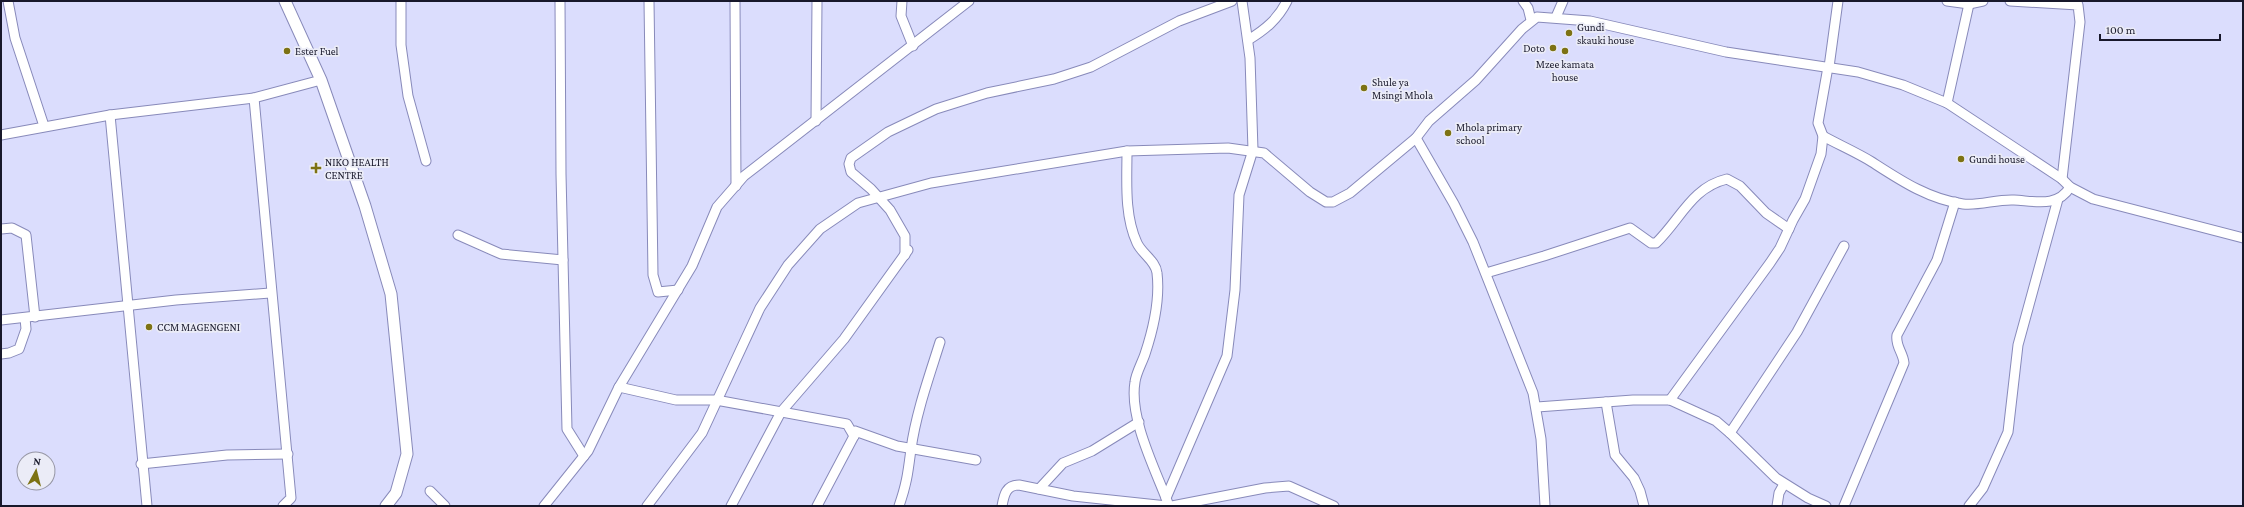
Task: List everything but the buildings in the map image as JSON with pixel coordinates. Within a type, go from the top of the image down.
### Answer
[{"type":"main road","points":[[285,1],[321,80],[365,206],[391,294],[407,454],[396,493],[386,506]]},
{"type":"street","points":[[8,1],[15,38],[44,126]]},
{"type":"street","points":[[401,1],[401,45],[408,96],[426,161]]},
{"type":"street","points":[[560,1],[563,260],[567,428],[584,456]]},
{"type":"street","points":[[649,1],[653,275],[658,292],[678,290]]},
{"type":"street","points":[[735,1],[736,186]]},
{"type":"street","points":[[816,121],[817,1]]},
{"type":"street","points":[[902,1],[901,16],[912,46]]},
{"type":"street","points":[[544,506],[584,456],[619,387],[692,266],[717,207],[744,176],[969,1]]},
{"type":"street","points":[[905,255],[905,236],[890,210],[879,196],[851,172],[849,164],[851,158],[888,132],[936,109],[987,93],[1054,79],[1091,67],[1179,22],[1232,1]]},
{"type":"street","points":[[1169,504],[1227,356],[1235,290],[1239,195],[1253,150],[1248,40],[1242,1]]},
{"type":"street","points":[[1248,40],[1262,32],[1273,22],[1287,1]]},
{"type":"street","points":[[1523,1],[1528,8],[1531,20]]},
{"type":"street","points":[[1556,17],[1563,1]]},
{"type":"street","points":[[1670,400],[1770,263],[1810,187],[1822,154],[1823,136],[1818,123],[1838,1]]},
{"type":"street","points":[[1947,1],[1969,4],[1983,1]]},
{"type":"street","points":[[2010,1],[2078,5],[2080,22],[2062,179]]},
{"type":"street","points":[[1947,103],[1969,4]]},
{"type":"street","points":[[647,506],[702,433],[760,308],[788,265],[820,229],[858,203],[879,196],[931,183],[1127,151],[1228,148],[1253,150],[1270,156],[1310,192],[1326,202],[1333,202],[1350,193],[1416,138],[1429,121],[1476,80],[1531,20],[1544,16],[1590,21],[1726,52],[1858,72],[1903,85],[1947,103],[2062,179],[2070,187],[2094,199],[2243,238]]},
{"type":"street","points":[[1,135],[110,115],[254,98],[321,80]]},
{"type":"street","points":[[254,98],[270,293],[288,454],[291,498],[284,506]]},
{"type":"street","points":[[110,115],[126,306],[146,506]]},
{"type":"street","points":[[1823,136],[1870,161],[1903,182],[1946,201],[1965,204],[2008,200],[2046,202],[2058,199],[2067,192],[2070,187]]},
{"type":"street","points":[[1416,138],[1454,204],[1486,272],[1524,369],[1537,407],[1544,467],[1545,506]]},
{"type":"street","points":[[1127,151],[1127,197],[1134,233],[1137,244],[1152,262],[1157,274],[1154,312],[1146,351],[1135,383],[1138,422],[1146,448],[1169,504]]},
{"type":"street","points":[[1486,272],[1544,256],[1630,228],[1651,243],[1656,243],[1690,199],[1710,186],[1727,179],[1740,186],[1766,213],[1789,229]]},
{"type":"street","points":[[1969,506],[1983,488],[2008,432],[2018,345],[2058,199]]},
{"type":"street","points":[[1844,506],[1904,363],[1904,357],[1897,346],[1897,335],[1937,260],[1955,202]]},
{"type":"street","points":[[1,229],[12,228],[26,235],[35,317]]},
{"type":"street","points":[[458,235],[501,254],[563,260]]},
{"type":"street","points":[[1730,432],[1797,332],[1844,246]]},
{"type":"street","points":[[731,506],[781,412],[844,339],[910,247]]},
{"type":"street","points":[[1,320],[126,306],[270,293]]},
{"type":"street","points":[[1,354],[9,353],[19,348],[26,329],[25,318]]},
{"type":"street","points":[[899,506],[908,480],[911,449],[926,386],[940,342]]},
{"type":"street","points":[[619,387],[676,400],[716,400],[847,424],[854,436]]},
{"type":"street","points":[[1537,407],[1606,402],[1670,400],[1700,412],[1730,432],[1770,473],[1784,484],[1826,506]]},
{"type":"street","points":[[1606,402],[1615,455],[1634,478],[1640,491],[1644,506]]},
{"type":"street","points":[[1039,488],[1063,463],[1092,451],[1138,422]]},
{"type":"street","points":[[817,506],[854,436],[855,431],[897,446],[976,460]]},
{"type":"street","points":[[141,464],[227,455],[288,454]]},
{"type":"street","points":[[1777,506],[1779,493],[1784,484]]},
{"type":"street","points":[[1002,506],[1005,493],[1010,486],[1019,485],[1074,496],[1169,504],[1271,487],[1289,486],[1334,506]]},
{"type":"street","points":[[430,491],[445,506]]},
{"type":"place","name":"Gundi skauki house","points":[[1569,33]]},
{"type":"place","name":"Doto","points":[[1553,48]]},
{"type":"place","name":"Ester Fuel","points":[[287,51]]},
{"type":"place","name":"Mzee kamata house","points":[[1565,51]]},
{"type":"place","name":"Shule ya Msingi Mhola","points":[[1364,88]]},
{"type":"place","name":"Mhola primary school","points":[[1448,133]]},
{"type":"place","name":"Gundi house","points":[[1961,159]]},
{"type":"place","name":"NIKO HEALTH CENTRE","points":[[316,168]]},
{"type":"place","name":"CCM MAGENGENI","points":[[149,327]]}]
